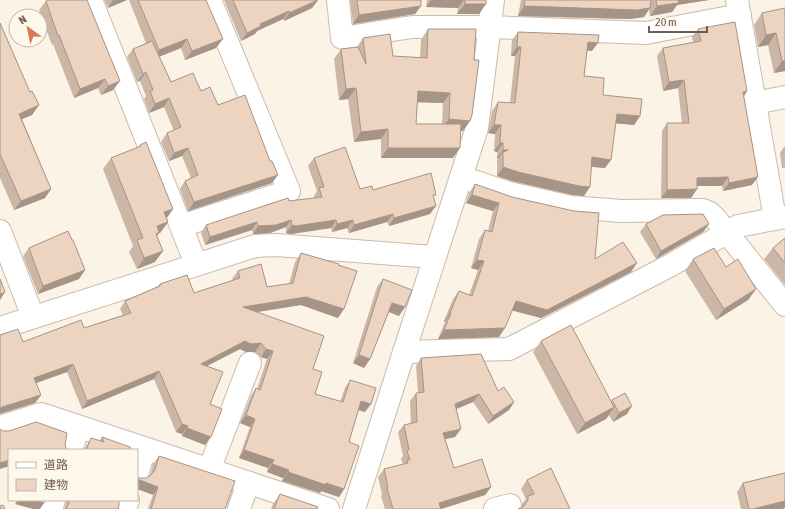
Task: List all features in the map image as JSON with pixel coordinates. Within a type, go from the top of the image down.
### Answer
[{"type":"street","points":[[91,0],[196,264]]},
{"type":"street","points":[[181,226],[289,191],[210,0]]},
{"type":"street","points":[[338,0],[342,38],[412,27],[646,33],[738,7],[755,103],[780,218],[738,226],[671,264],[509,349],[404,352]]},
{"type":"street","points":[[354,509],[434,257],[477,128],[493,0]]},
{"type":"street","points":[[755,103],[785,97]]},
{"type":"street","points":[[461,177],[510,193],[571,207],[621,211],[703,210],[710,213],[715,218],[785,305]]},
{"type":"street","points":[[0,231],[33,317]]},
{"type":"street","points":[[0,328],[255,246],[276,245],[434,257]]},
{"type":"street","points":[[209,470],[250,363]]},
{"type":"street","points":[[0,427],[41,414],[328,509]]},
{"type":"street","points":[[71,449],[79,427]]},
{"type":"street","points":[[138,471],[145,449]]},
{"type":"street","points":[[239,509],[248,483]]},
{"type":"building","points":[[87,0],[120,81],[108,86],[105,79],[80,89],[59,35],[58,36],[46,1]]},
{"type":"building","points":[[138,0],[206,0],[223,39],[192,51],[187,39],[159,50]]},
{"type":"building","points":[[233,0],[318,0],[260,24],[261,26],[247,33]]},
{"type":"building","points":[[357,0],[421,0],[421,6],[359,15]]},
{"type":"building","points":[[465,0],[486,0],[486,4],[465,4]]},
{"type":"building","points":[[525,0],[651,0],[650,8],[637,10],[524,6]]},
{"type":"building","points":[[656,0],[678,0],[679,3],[657,6]]},
{"type":"building","points":[[785,8],[785,61],[782,61],[776,33],[766,35],[762,13]]},
{"type":"building","points":[[735,22],[747,91],[743,92],[758,177],[729,183],[728,177],[697,178],[697,189],[667,190],[667,123],[689,123],[684,80],[669,82],[663,48],[701,41],[698,29]]},
{"type":"building","points":[[0,23],[8,41],[8,48],[11,48],[30,92],[32,91],[39,105],[19,114],[51,189],[21,201],[0,154]]},
{"type":"building","points":[[428,29],[476,29],[474,60],[479,60],[470,121],[449,119],[450,93],[418,91],[416,124],[461,124],[460,148],[388,148],[388,129],[361,132],[356,88],[346,89],[341,49],[358,47],[366,64],[363,38],[390,34],[393,56],[427,58]]},
{"type":"building","points":[[518,32],[599,35],[598,43],[588,42],[584,76],[604,78],[603,95],[642,99],[640,116],[617,114],[611,160],[592,157],[590,187],[579,186],[518,172],[503,167],[503,152],[508,150],[503,150],[503,143],[500,143],[501,125],[494,125],[498,102],[515,103],[521,47],[517,47]]},
{"type":"building","points":[[152,41],[171,82],[193,73],[201,91],[210,87],[218,105],[245,95],[270,161],[272,161],[278,175],[194,202],[185,181],[198,175],[188,148],[174,153],[167,133],[181,127],[169,98],[155,104],[150,91],[153,90],[146,72],[143,74],[133,49]]},
{"type":"building","points":[[146,142],[173,209],[164,212],[168,222],[157,226],[159,232],[156,234],[163,251],[144,258],[137,240],[143,238],[111,158],[141,146],[140,145]]},
{"type":"building","points":[[345,147],[360,189],[372,186],[373,190],[431,173],[436,195],[433,195],[436,206],[394,218],[393,214],[354,225],[353,220],[337,224],[336,220],[296,226],[292,225],[291,220],[276,225],[258,226],[257,222],[210,237],[206,225],[288,198],[289,201],[322,197],[319,188],[324,187],[314,158]]},
{"type":"building","points":[[475,184],[512,197],[574,211],[599,213],[595,259],[623,242],[637,263],[547,310],[516,301],[505,328],[444,330],[459,291],[472,296],[484,261],[477,260],[485,230],[492,232],[499,203],[472,195]]},
{"type":"building","points":[[703,214],[709,224],[661,251],[646,224],[663,215]]},
{"type":"building","points":[[68,231],[85,270],[43,286],[29,248]]},
{"type":"building","points":[[785,238],[785,263],[773,248]]},
{"type":"building","points":[[714,248],[726,267],[738,259],[756,289],[724,309],[693,259]]},
{"type":"building","points":[[301,253],[357,271],[344,309],[306,297],[243,307],[324,336],[313,369],[322,372],[315,394],[343,402],[350,380],[376,388],[371,404],[361,401],[349,442],[359,446],[344,489],[326,483],[326,485],[288,472],[289,470],[272,464],[274,460],[244,450],[255,419],[246,415],[256,388],[260,390],[273,351],[266,349],[261,343],[251,344],[245,341],[201,364],[223,372],[210,404],[222,409],[211,437],[187,428],[188,426],[182,424],[159,371],[87,401],[73,364],[34,378],[41,395],[0,408],[0,335],[18,329],[23,342],[81,320],[84,328],[131,313],[125,301],[160,286],[160,284],[187,275],[194,293],[240,278],[238,271],[261,264],[267,287],[293,283]]},
{"type":"building","points":[[0,279],[5,292],[0,294]]},
{"type":"building","points":[[383,279],[412,290],[405,307],[392,303],[370,359],[359,355]]},
{"type":"building","points":[[571,325],[614,407],[585,423],[541,341]]},
{"type":"building","points":[[481,354],[498,391],[504,387],[514,402],[493,416],[479,394],[455,404],[461,429],[443,433],[454,468],[482,459],[491,487],[439,503],[441,509],[393,509],[387,488],[384,469],[408,463],[407,460],[410,460],[407,451],[409,450],[404,425],[417,422],[416,393],[424,392],[421,358]]},
{"type":"building","points":[[625,393],[632,406],[619,413],[612,400]]},
{"type":"building","points":[[36,422],[67,433],[65,445],[67,449],[8,449],[8,460],[0,463],[0,429],[3,431],[9,431]]},
{"type":"building","points":[[102,437],[130,447],[131,449],[86,449],[91,438],[104,442]]},
{"type":"building","points":[[159,456],[235,481],[225,509],[151,509],[158,487],[138,479],[138,477],[146,478],[155,470]]},
{"type":"building","points":[[551,468],[570,509],[518,509],[524,506],[528,500],[528,496],[534,494],[527,480]]},
{"type":"building","points":[[785,473],[785,501],[749,509],[743,483]]},
{"type":"building","points":[[280,494],[318,507],[317,509],[274,509]]},
{"type":"building","points":[[70,501],[119,501],[118,509],[66,509]]},
{"type":"building","points":[[3,505],[5,509],[0,509],[0,506]]}]
